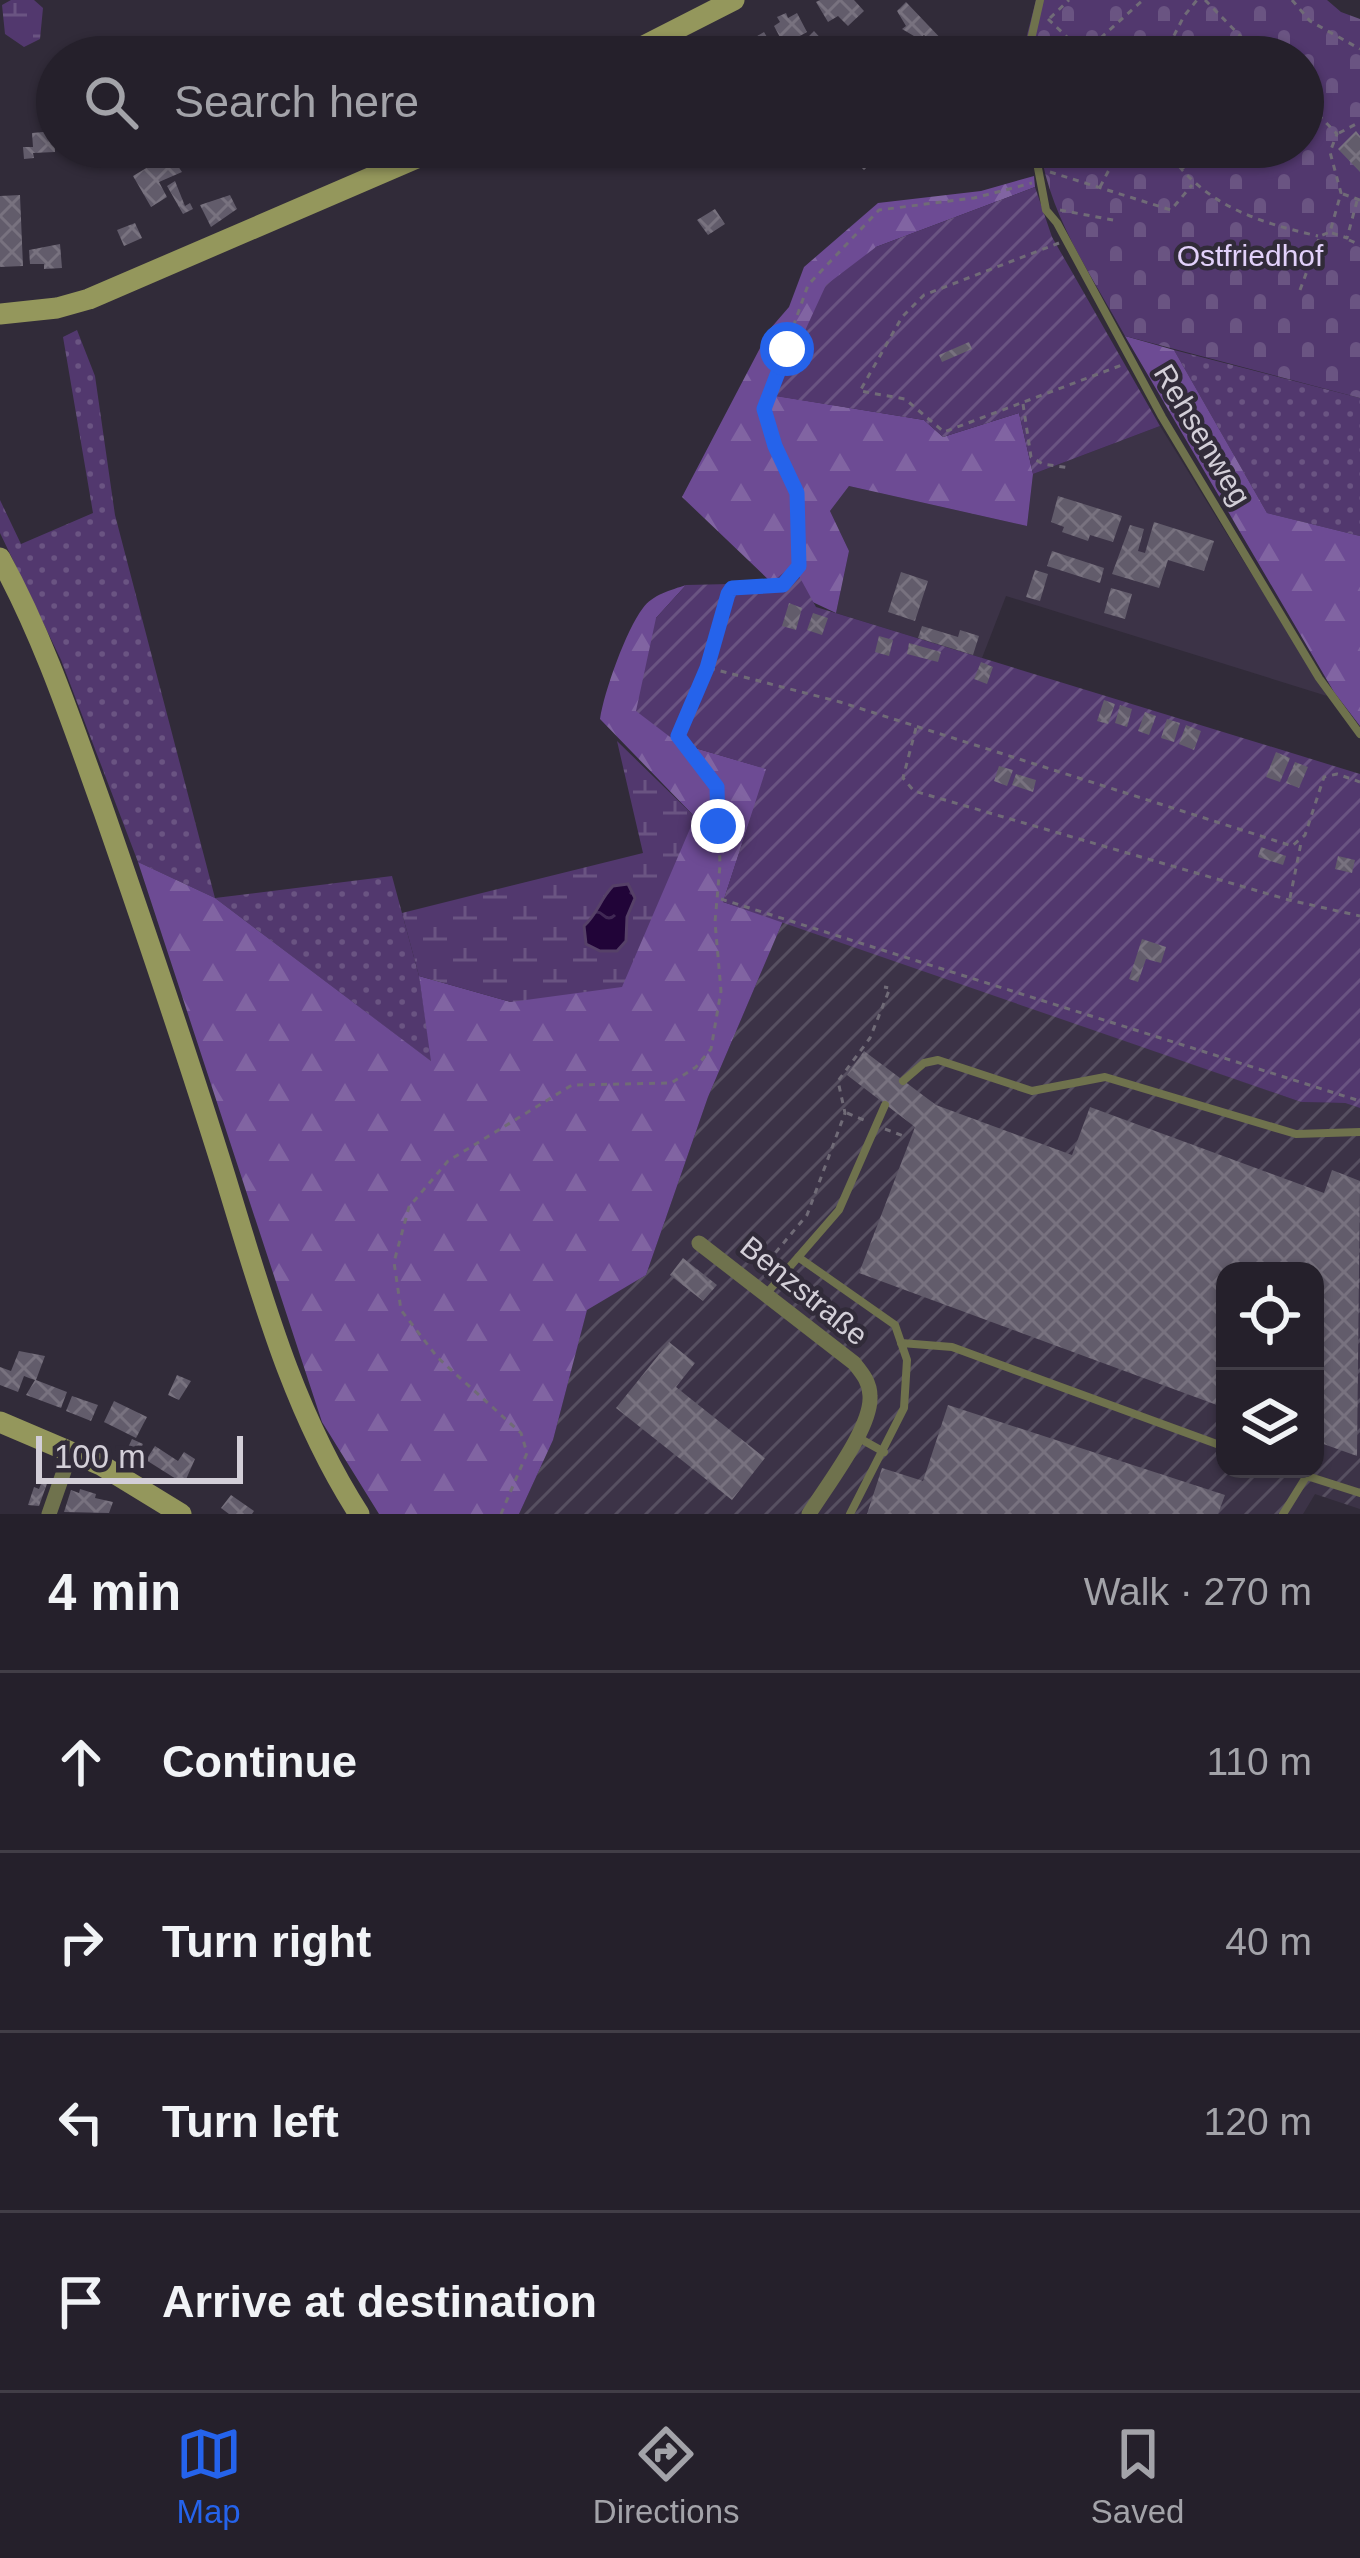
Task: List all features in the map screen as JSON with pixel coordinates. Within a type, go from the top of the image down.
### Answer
[{"type":"main road","points":[[663,36],[734,0]]},
{"type":"main road","points":[[0,314],[89,299],[393,168]]},
{"type":"main road","points":[[0,559],[75,731],[173,1010],[275,1340],[330,1469],[359,1514]]},
{"type":"main road","points":[[0,1422],[71,1451],[181,1514]]},
{"type":"street","name":"Benzstraße","points":[[700,1243],[854,1363],[865,1377],[871,1393],[869,1413],[808,1514]]},
{"type":"street","points":[[49,1514],[71,1451]]},
{"type":"lane","points":[[1031,36],[1040,0]]},
{"type":"lane","name":"Rehsenweg","points":[[1037,168],[1046,210],[1130,362],[1319,678],[1360,734]]},
{"type":"lane","points":[[903,1081],[924,1064],[938,1060],[1032,1091],[1105,1077],[1296,1134],[1360,1132]]},
{"type":"lane","points":[[766,1294],[839,1210],[885,1105]]},
{"type":"lane","points":[[798,1257],[895,1325],[907,1360],[904,1408],[850,1514]]},
{"type":"lane","points":[[901,1343],[952,1347],[1216,1444]]},
{"type":"lane","points":[[856,1437],[884,1452]]},
{"type":"lane","points":[[1283,1514],[1305,1478]]},
{"type":"lane","points":[[1309,1478],[1360,1493]]},
{"type":"path","points":[[1035,18],[1045,21],[1069,0]]},
{"type":"path","points":[[1104,36],[1143,0]]},
{"type":"path","points":[[1174,36],[1197,0]]},
{"type":"path","points":[[1205,0],[1241,36]]},
{"type":"path","points":[[1292,0],[1310,21],[1360,49]]},
{"type":"path","points":[[1050,18],[1067,36]]},
{"type":"path","points":[[1324,121],[1337,134]]},
{"type":"path","points":[[1330,232],[1341,193],[1330,152],[1337,134],[1360,122]]},
{"type":"path","points":[[1100,187],[1110,168]]},
{"type":"path","points":[[1180,170],[1193,184],[1262,223],[1320,236],[1330,232],[1360,245]]},
{"type":"path","points":[[1048,172],[1171,210],[1193,184]]},
{"type":"path","points":[[501,1514],[527,1453],[521,1433],[438,1358],[401,1310],[394,1262],[409,1207],[448,1161],[572,1085],[671,1083],[696,1067],[711,1049],[721,991],[715,922],[717,787],[678,736],[707,668],[732,588],[783,585],[799,566],[797,493],[764,409],[808,285],[878,210],[974,199],[1039,181]]},
{"type":"path","points":[[1341,193],[1358,201],[1347,238]]},
{"type":"path","points":[[1046,210],[1118,221]]},
{"type":"path","points":[[1300,290],[1320,236]]},
{"type":"path","points":[[1066,240],[923,295],[902,317],[860,392],[905,399],[944,432],[1130,362]]},
{"type":"path","points":[[1023,404],[1031,457],[1042,464],[1070,467]]},
{"type":"path","points":[[707,668],[916,726],[1292,846],[1301,842]]},
{"type":"path","points":[[916,726],[903,778],[914,791],[1289,900],[1360,916]]},
{"type":"path","points":[[1289,900],[1301,842],[1324,777],[1337,774],[1360,782]]},
{"type":"path","points":[[718,899],[1360,1101]]},
{"type":"path","points":[[751,1282],[800,1224],[845,1113],[835,1080],[874,1020],[890,988],[884,986]]},
{"type":"path","points":[[845,1113],[874,1125]]},
{"type":"path","points":[[890,1131],[906,1138]]},
{"type":"path","points":[[793,1220],[800,1224]]},
{"type":"shaded area","points":[[1160,426],[1327,696],[1006,596],[982,658],[836,613],[849,551],[830,511],[849,486],[1027,526],[1033,474]]},
{"type":"shaded area","points":[[783,921],[1301,1102],[1345,1103],[1360,1108],[1360,1509],[1315,1494],[1303,1514],[519,1514],[553,1440],[587,1309],[646,1275],[708,1097]]},
{"type":"green space","points":[[34,0],[43,8],[36,41],[24,47],[5,34],[2,5]]},
{"type":"green space","name":"Ostfriedhof","points":[[1036,0],[1327,0],[1360,19],[1360,398],[1125,336],[1062,221],[1044,168],[1324,168],[1324,36],[1027,36]]},
{"type":"green space","points":[[1034,176],[1035,187],[876,247],[777,396],[924,420],[943,437],[1019,413],[1033,474],[1027,526],[849,486],[830,511],[849,551],[836,613],[772,583],[682,497],[770,329],[789,307],[804,267],[878,203],[981,191]]},
{"type":"green space","points":[[1035,187],[1052,237],[1160,426],[1033,474],[1019,413],[943,437],[924,420],[775,396],[826,285],[876,247]]},
{"type":"green space","points":[[77,330],[95,376],[115,515],[215,898],[138,862],[61,660],[0,533],[0,500],[21,544],[93,513],[63,337]]},
{"type":"green space","points":[[1125,336],[1174,350],[1267,513],[1360,536],[1360,726],[1334,692]]},
{"type":"green space","points":[[1174,350],[1360,398],[1360,536],[1267,513]]},
{"type":"green space","points":[[793,565],[816,607],[1360,774],[1360,1108],[1301,1102],[723,902],[766,769],[678,743],[636,711],[656,618],[686,585],[771,583]]},
{"type":"green space","points":[[686,585],[656,618],[678,743],[767,769],[723,902],[783,921],[708,1097],[646,1275],[587,1310],[553,1440],[519,1514],[379,1514],[322,1422],[138,862],[215,898],[431,1061],[419,976],[511,1002],[695,817],[600,719],[636,618],[651,600]]},
{"type":"green space","points":[[617,741],[695,817],[622,987],[511,1002],[419,976],[402,913],[643,853]],"holes":[[[635,898],[627,917],[626,941],[584,926],[597,914]]]},
{"type":"green space","points":[[392,876],[419,976],[432,1062],[215,898]]},
{"type":"water","points":[[628,884],[635,898],[627,917],[626,941],[617,951],[600,951],[586,944],[584,926],[605,896],[613,886]]},
{"type":"building","points":[[854,0],[864,11],[848,26],[838,16],[828,22],[816,2]]},
{"type":"building","points":[[906,2],[938,36],[914,36],[902,29],[906,26],[897,11]]},
{"type":"building","points":[[797,13],[807,32],[779,36],[774,26],[780,22],[777,17]]},
{"type":"building","points":[[1356,131],[1360,136],[1360,172],[1338,149]]},
{"type":"building","points":[[32,133],[36,133],[36,153],[34,158],[24,159],[23,147],[33,147]]},
{"type":"building","points":[[146,168],[179,168],[182,172],[159,182],[167,197],[151,207],[133,176]]},
{"type":"building","points":[[175,181],[185,206],[190,203],[193,209],[183,214],[167,186]]},
{"type":"building","points":[[20,195],[23,266],[0,267],[0,196]]},
{"type":"building","points":[[230,195],[237,209],[211,227],[200,205]]},
{"type":"building","points":[[715,209],[725,224],[708,235],[697,220]]},
{"type":"building","points":[[135,223],[142,238],[124,246],[117,230]]},
{"type":"building","points":[[60,244],[62,268],[30,264],[29,250]]},
{"type":"building","points":[[969,342],[972,349],[942,362],[939,355]]},
{"type":"building","points":[[1058,496],[1122,516],[1113,542],[1090,535],[1088,541],[1062,532],[1064,527],[1051,522]]},
{"type":"building","points":[[1154,522],[1214,541],[1204,571],[1168,560],[1159,588],[1112,574],[1130,525],[1144,529],[1138,551],[1145,553]]},
{"type":"building","points":[[1052,551],[1104,568],[1100,583],[1047,566]]},
{"type":"building","points":[[1035,570],[1048,574],[1040,601],[1026,597]]},
{"type":"building","points":[[901,572],[928,581],[915,621],[888,612]]},
{"type":"building","points":[[1111,588],[1132,594],[1125,619],[1104,613]]},
{"type":"building","points":[[789,603],[802,608],[796,630],[782,626]]},
{"type":"building","points":[[813,613],[828,618],[822,635],[807,630]]},
{"type":"building","points":[[922,626],[958,637],[960,630],[979,636],[973,655],[918,638]]},
{"type":"building","points":[[879,636],[893,640],[889,656],[875,652]]},
{"type":"building","points":[[909,643],[941,652],[938,662],[907,654]]},
{"type":"building","points":[[981,662],[993,667],[987,684],[974,679]]},
{"type":"building","points":[[1104,700],[1115,704],[1108,724],[1097,721]]},
{"type":"building","points":[[1120,705],[1132,709],[1127,727],[1115,723]]},
{"type":"building","points":[[1145,712],[1156,716],[1149,735],[1138,731]]},
{"type":"building","points":[[1167,719],[1180,723],[1174,742],[1161,738]]},
{"type":"building","points":[[1186,725],[1201,731],[1194,750],[1179,744]]},
{"type":"building","points":[[1276,752],[1290,758],[1280,782],[1266,777]]},
{"type":"building","points":[[1295,762],[1308,767],[1299,788],[1286,783]]},
{"type":"building","points":[[999,766],[1013,770],[1007,786],[994,781]]},
{"type":"building","points":[[1016,774],[1036,780],[1033,792],[1012,785]]},
{"type":"building","points":[[1261,847],[1286,856],[1283,865],[1258,857]]},
{"type":"building","points":[[1338,856],[1355,860],[1352,873],[1335,869]]},
{"type":"building","points":[[1142,939],[1166,947],[1161,963],[1146,959],[1138,982],[1129,979]]},
{"type":"building","points":[[864,1051],[936,1105],[1072,1155],[1090,1107],[1324,1193],[1332,1170],[1360,1181],[1357,1456],[1324,1444],[1324,1262],[1216,1262],[1216,1405],[859,1273],[915,1127],[847,1075]]},
{"type":"building","points":[[683,1258],[717,1285],[703,1301],[670,1275]]},
{"type":"building","points":[[669,1342],[695,1363],[676,1387],[765,1458],[732,1500],[616,1408]]},
{"type":"building","points":[[19,1351],[45,1356],[36,1380],[67,1392],[61,1408],[26,1395],[35,1380],[24,1376],[18,1392],[0,1385],[0,1367],[11,1371]]},
{"type":"building","points":[[177,1375],[191,1381],[179,1400],[168,1395]]},
{"type":"building","points":[[72,1396],[98,1405],[91,1421],[66,1411]]},
{"type":"building","points":[[114,1401],[147,1417],[136,1438],[104,1422]]},
{"type":"building","points":[[948,1405],[1225,1495],[1218,1514],[867,1514],[882,1468],[923,1481]]},
{"type":"building","points":[[132,1439],[143,1444],[135,1461],[124,1456]]},
{"type":"building","points":[[155,1446],[178,1461],[184,1452],[195,1459],[184,1484],[146,1460]]},
{"type":"building","points":[[43,1479],[48,1481],[39,1506],[28,1505],[34,1487],[39,1489]]},
{"type":"building","points":[[80,1489],[113,1502],[109,1513],[64,1512],[71,1490],[79,1493]]},
{"type":"building","points":[[231,1495],[252,1514],[229,1514],[221,1508]]},
{"type":"route","points":[[718,826],[717,787],[678,736],[707,668],[732,588],[783,585],[799,566],[797,493],[764,409],[787,349]]}]
